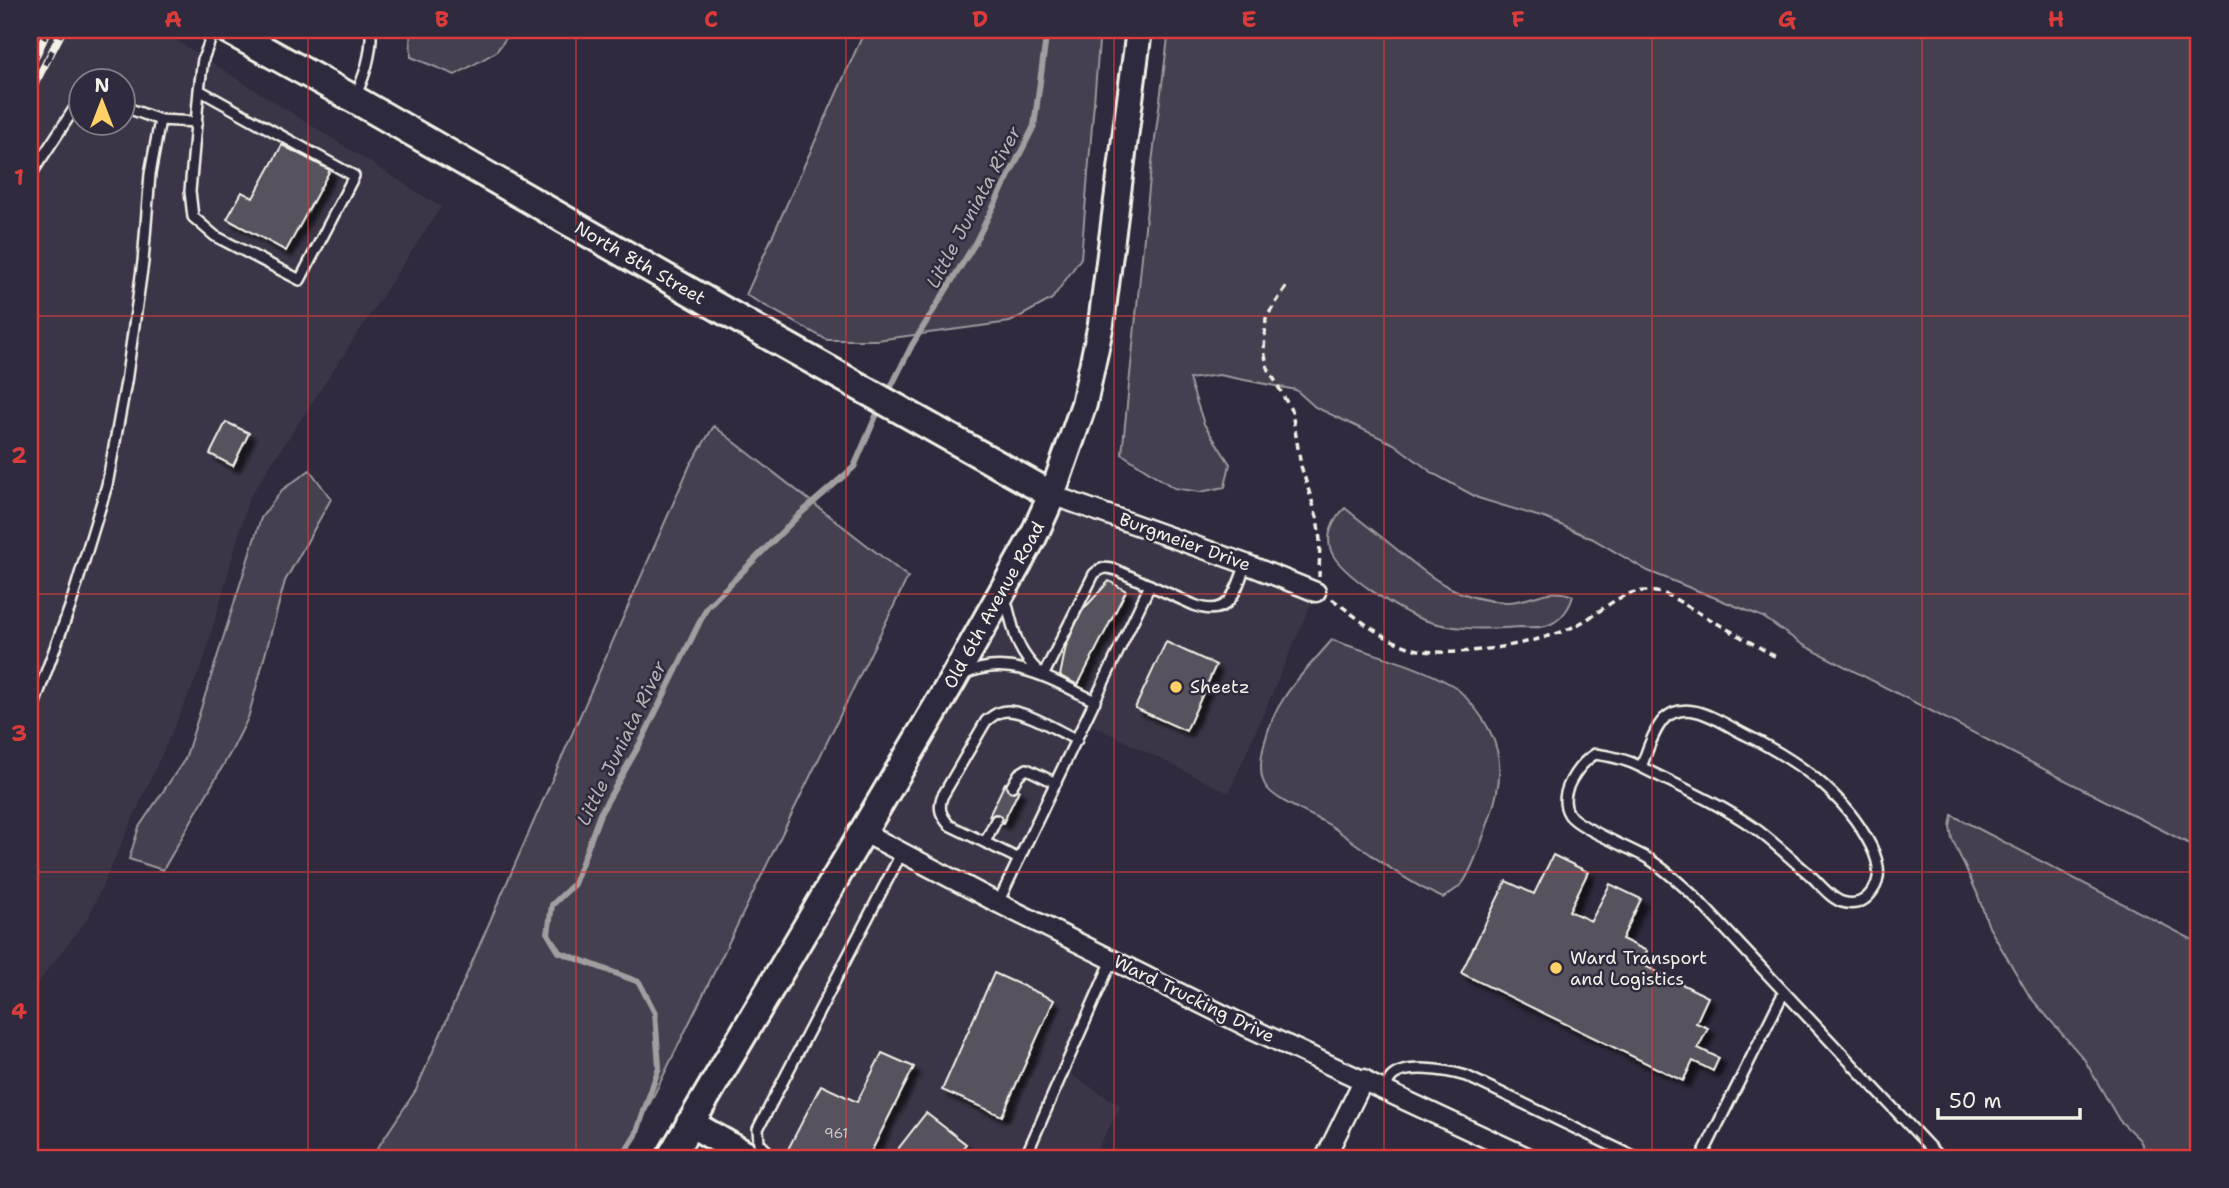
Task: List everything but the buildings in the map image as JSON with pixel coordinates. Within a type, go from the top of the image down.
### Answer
[{"type":"main road","name":"Old 6th Avenue Road","points":[[670,1158],[952,681],[1033,537],[1052,495],[1084,404],[1101,324],[1139,30]]},
{"type":"main road","name":"North 8th Street","points":[[234,38],[354,99],[1052,495]]},
{"type":"main road","points":[[691,1123],[751,1158]]},
{"type":"street","name":"Burgmeier Drive","points":[[1052,495],[1317,592]]},
{"type":"street","name":"Ward Trucking Drive","points":[[863,832],[998,903],[1246,1026],[1529,1158]]},
{"type":"street","points":[[1325,1158],[1364,1079]]},
{"type":"lane","points":[[199,90],[354,176],[300,280],[215,236],[194,218],[190,191],[199,90],[203,59],[214,30]]},
{"type":"lane","points":[[354,99],[366,72],[372,42],[371,30]]},
{"type":"lane","points":[[136,111],[160,120],[197,122]]},
{"type":"lane","points":[[30,716],[70,607],[107,485],[127,382],[143,262],[150,174],[160,120]]},
{"type":"lane","points":[[30,176],[66,121]]},
{"type":"lane","points":[[1043,676],[1094,574],[1100,569],[1107,567],[1116,570],[1205,609],[1215,610],[1225,606],[1246,564]]},
{"type":"lane","points":[[998,903],[1150,585]]},
{"type":"lane","points":[[1002,591],[1016,643],[1030,664],[1043,676]]},
{"type":"lane","points":[[952,681],[966,673],[999,666],[1021,668],[1095,701]]},
{"type":"lane","points":[[1641,767],[1664,719],[1686,709],[1700,712],[1771,748],[1800,766],[1844,804],[1863,830],[1876,855],[1879,870],[1878,884],[1867,899],[1853,905],[1838,901],[1797,863],[1737,816],[1641,767],[1612,756],[1594,754],[1582,762],[1569,784],[1565,802],[1569,814],[1580,824],[1650,860],[1677,880],[1940,1158]]},
{"type":"lane","points":[[1019,859],[949,825],[939,807],[943,796],[986,721],[996,714],[1005,711],[1019,713],[1077,740]]},
{"type":"lane","points":[[1012,786],[1019,774],[1027,769],[1056,783]]},
{"type":"lane","points":[[985,842],[996,820]]},
{"type":"lane","points":[[774,1158],[759,1143],[758,1129],[902,852]]},
{"type":"lane","points":[[1024,1158],[1112,960]]},
{"type":"lane","points":[[1701,1158],[1784,992]]},
{"type":"lane","points":[[1386,1090],[1390,1079],[1398,1074],[1419,1070],[1449,1071],[1466,1076],[1637,1158]]},
{"type":"path","points":[[200,30],[234,38]]},
{"type":"path","points":[[1286,287],[1266,318],[1264,350],[1267,366],[1292,412],[1301,466],[1317,517],[1321,565],[1317,592],[1332,599],[1378,633],[1399,643],[1419,650],[1446,652],[1516,645],[1551,637],[1619,598],[1636,591],[1652,590],[1668,596],[1776,657]]},
{"type":"shaded area","points":[[30,30],[160,30],[441,207],[249,498],[203,663],[88,918],[30,993]]},
{"type":"shaded area","points":[[410,30],[512,30],[496,52],[455,75],[411,57]]},
{"type":"shaded area","points":[[865,30],[1100,30],[1081,258],[1052,299],[1010,322],[877,340],[827,340],[746,295]]},
{"type":"shaded area","points":[[1169,30],[2199,30],[2199,849],[1803,645],[1763,617],[1648,571],[1593,539],[1547,519],[1478,498],[1434,474],[1394,444],[1315,407],[1296,390],[1219,375],[1189,379],[1204,424],[1230,464],[1225,487],[1200,492],[1174,488],[1122,454],[1150,178]]},
{"type":"shaded area","points":[[714,426],[908,577],[623,1158],[371,1158],[416,1090],[690,465]]},
{"type":"shaded area","points":[[310,470],[331,499],[285,581],[248,718],[163,870],[129,859],[139,827],[185,759],[261,518],[282,490]]},
{"type":"shaded area","points":[[1060,493],[1316,592],[1229,793],[1086,722],[999,901],[1112,960],[1064,1070],[1121,1106],[1092,1158],[752,1158],[697,1118]]},
{"type":"shaded area","points":[[1345,508],[1436,580],[1461,593],[1489,600],[1514,602],[1555,592],[1573,596],[1572,600],[1559,619],[1539,627],[1472,628],[1435,624],[1424,620],[1372,591],[1337,560],[1331,551],[1329,539],[1334,522]]},
{"type":"shaded area","points":[[1332,640],[1408,665],[1452,685],[1475,709],[1493,738],[1499,763],[1495,802],[1469,873],[1460,886],[1443,898],[1399,874],[1331,826],[1280,799],[1267,788],[1263,779],[1262,756],[1279,707],[1295,683]]},
{"type":"shaded area","points":[[1952,815],[2199,943],[2199,1158],[2148,1158],[2140,1140],[2119,1120],[2084,1059],[2030,997],[1989,927],[1977,893],[1952,839]]},
{"type":"waterway","name":"Little Juniata River","points":[[891,387],[912,345],[974,245],[1034,126],[1047,30]]},
{"type":"waterway","name":"Little Juniata River","points":[[621,1158],[636,1135],[659,1067],[655,1013],[639,982],[559,952],[548,934],[552,905],[574,884],[600,814],[642,740],[707,607],[800,514],[854,467],[876,416]]},
{"type":"railway","points":[[30,68],[48,30]]},
{"type":"railway","points":[[30,93],[63,30]]},
{"type":"place","name":"Sheetz","points":[[1176,687]]},
{"type":"place","name":"Ward Transport and Logistics","points":[[1556,968]]}]
